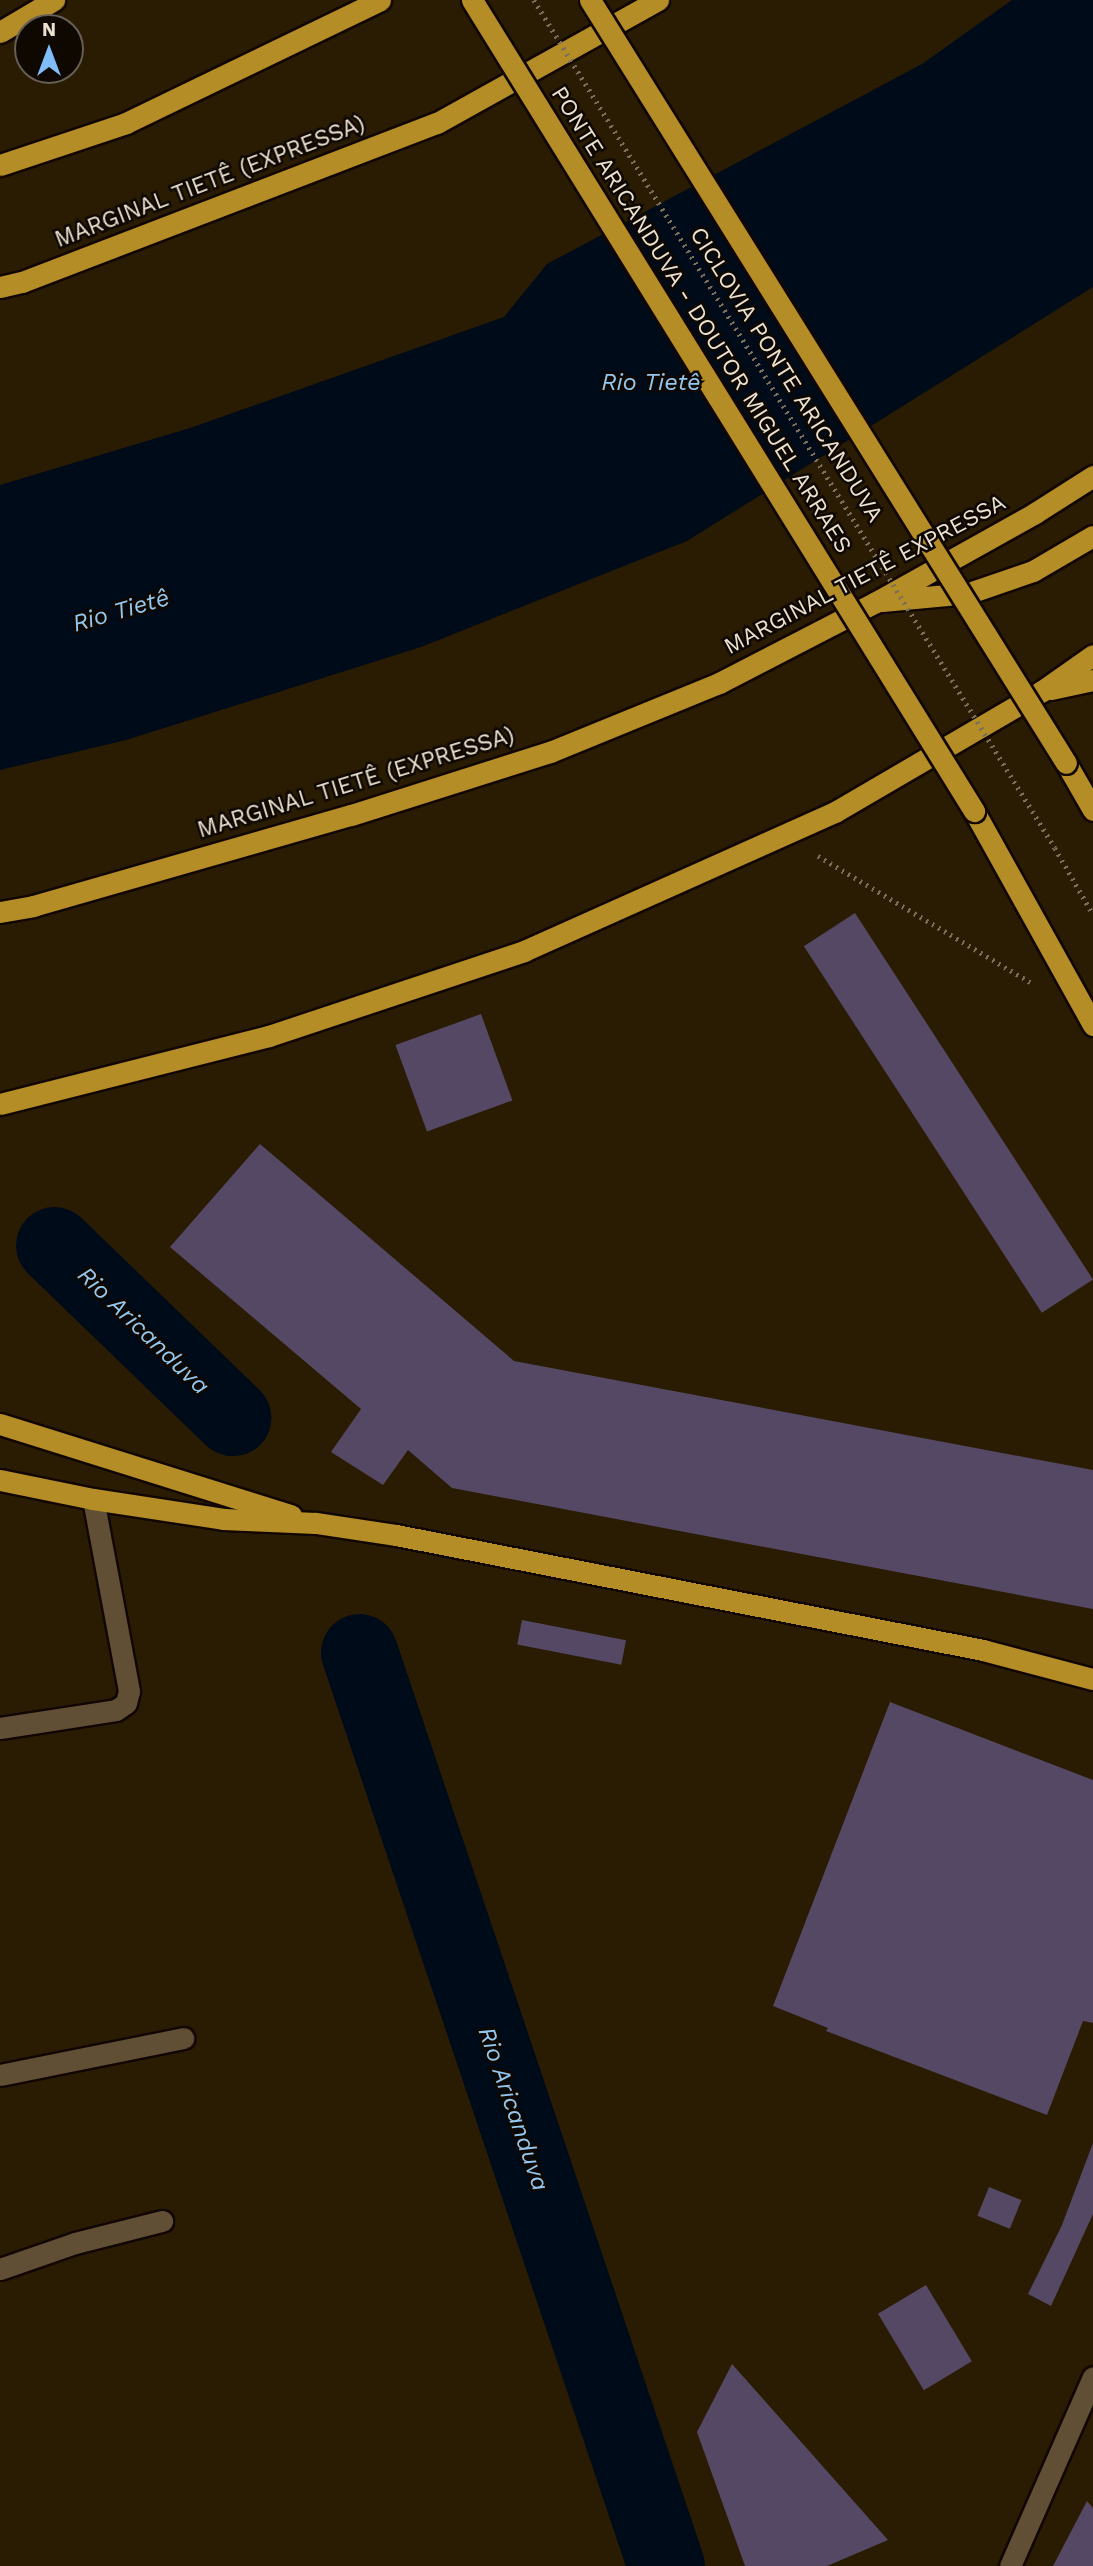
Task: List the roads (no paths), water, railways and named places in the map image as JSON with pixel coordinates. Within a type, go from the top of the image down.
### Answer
[{"type":"highway","points":[[0,32],[54,0]]},
{"type":"highway","name":"PONTE ARICANDUVA - DOUTOR MIGUEL ARRAES","points":[[472,0],[974,811],[1093,1025]]},
{"type":"highway","points":[[590,0],[1093,810]]},
{"type":"highway","name":"MARGINAL TIETÊ (EXPRESSA)","points":[[0,287],[22,282],[437,123],[658,0]]},
{"type":"highway","points":[[0,165],[126,123],[374,3]]},
{"type":"highway","name":"MARGINAL TIETÊ EXPRESSA","points":[[719,682],[876,602],[1035,513],[1093,476]]},
{"type":"highway","points":[[876,602],[969,593],[1033,571],[1093,536]]},
{"type":"highway","points":[[0,1104],[270,1036],[524,951],[835,812],[1042,691],[1093,655]]},
{"type":"highway","points":[[1042,691],[1093,680]]},
{"type":"highway","name":"MARGINAL TIETÊ (EXPRESSA)","points":[[0,912],[33,906],[351,815],[550,752],[719,682]]},
{"type":"highway","points":[[0,1424],[316,1523]]},
{"type":"highway","points":[[0,1480],[93,1499],[223,1519],[316,1523],[396,1535],[970,1647],[1093,1679]]},
{"type":"street","points":[[0,1728],[116,1710],[125,1703],[130,1691],[93,1499]]},
{"type":"street","points":[[0,2075],[183,2038]]},
{"type":"street","points":[[0,2269],[75,2243],[162,2221]]},
{"type":"street","points":[[1010,2566],[1093,2377]]},
{"type":"water","name":"Rio Tietê","points":[[1012,0],[1093,0],[1093,287],[687,541],[421,647],[126,740],[0,770],[0,485],[190,428],[504,317],[547,264],[922,64]]},
{"type":"waterway","name":"Rio Aricanduva","points":[[54,1245],[232,1417]]},
{"type":"waterway","name":"Rio Aricanduva","points":[[359,1652],[666,2566]]}]
